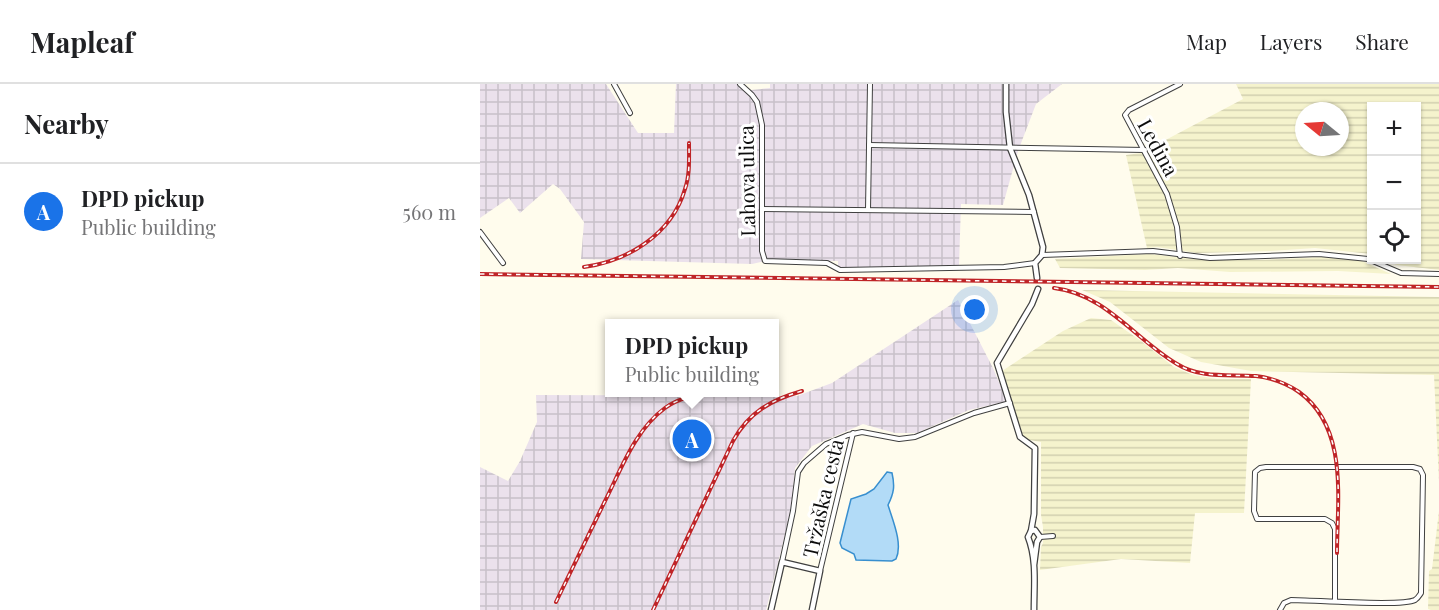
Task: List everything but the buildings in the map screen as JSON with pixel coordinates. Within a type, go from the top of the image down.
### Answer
[{"type":"street","points":[[614,84],[630,113]]},
{"type":"street","name":"Lahova ulica","points":[[740,84],[754,98],[760,116],[763,152],[762,251],[765,261],[824,263],[840,270],[1004,267],[1035,263]]},
{"type":"street","points":[[868,210],[870,84]]},
{"type":"street","points":[[1006,84],[1005,112],[1010,148],[1029,195],[1043,247],[1042,255],[1035,263],[1038,278]]},
{"type":"street","name":"Ledina","points":[[1180,84],[1126,112],[1127,120],[1167,194],[1177,227],[1180,256]]},
{"type":"street","points":[[868,146],[1144,150]]},
{"type":"street","points":[[762,210],[1034,212]]},
{"type":"street","points":[[480,232],[503,263]]},
{"type":"street","points":[[1042,255],[1153,251],[1210,258],[1338,255],[1368,259],[1401,273],[1439,274]]},
{"type":"street","points":[[1034,564],[1028,537],[1034,514],[1035,448],[1020,437],[997,361],[1032,304],[1038,289]]},
{"type":"street","name":"Tržaška cesta","points":[[771,610],[783,562],[797,478],[801,466],[826,444],[853,433],[871,432],[906,439],[1010,402]]},
{"type":"street","name":"Tržaška cesta","points":[[812,610],[853,433]]},
{"type":"street","points":[[1281,609],[1284,603],[1292,600],[1335,601],[1405,602],[1414,601],[1420,596],[1423,475],[1420,469],[1413,467],[1266,467],[1254,472],[1254,510],[1257,519],[1325,519],[1332,523],[1335,529],[1335,601]]},
{"type":"street","points":[[1034,514],[1040,537]]},
{"type":"street","points":[[1031,531],[1037,531]]},
{"type":"street","points":[[1040,537],[1053,536]]},
{"type":"street","points":[[1034,610],[1034,564],[1037,542],[1040,537]]},
{"type":"street","points":[[1030,542],[1037,542]]},
{"type":"street","name":"Tržaška cesta","points":[[783,562],[820,571]]},
{"type":"shaded area","points":[[480,84],[606,84],[638,133],[674,133],[676,84],[744,84],[751,90],[770,88],[770,84],[1062,84],[1036,104],[1018,151],[1003,205],[961,204],[959,266],[838,268],[838,261],[769,260],[752,264],[581,259],[584,222],[560,189],[553,184],[520,213],[509,198],[480,218]]},
{"type":"shaded area","points":[[1236,84],[1439,84],[1439,270],[1394,264],[1421,264],[1421,102],[1367,102],[1367,254],[1315,248],[1197,253],[1157,247],[1147,248],[1126,155],[1141,153],[1243,99]]},
{"type":"shaded area","points":[[1149,254],[1195,259],[1259,260],[1323,257],[1362,261],[1391,274],[1338,271],[1230,272],[1178,268],[1145,270],[1060,268],[1055,259]]},
{"type":"shaded area","points":[[1082,290],[1439,297],[1439,482],[1434,375],[1251,371],[1201,362],[1169,348],[1110,302]]},
{"type":"shaded area","points":[[958,300],[993,368],[1006,399],[1004,402],[969,410],[917,433],[895,433],[863,424],[812,446],[795,468],[791,511],[766,610],[480,610],[480,467],[508,481],[520,461],[537,422],[536,395],[779,397],[797,396],[832,383]]},
{"type":"shaded area","points":[[1091,318],[1111,320],[1174,367],[1193,375],[1217,379],[1251,379],[1244,513],[1195,513],[1190,563],[1121,559],[1040,570],[1043,543],[1041,442],[1024,439],[1002,371],[1063,331]]},
{"type":"shaded area","points":[[1439,511],[1439,610],[1431,610],[1428,609],[1429,571],[1432,569]]},
{"type":"water","points":[[887,472],[892,473],[893,482],[893,493],[888,505],[898,540],[896,559],[892,561],[856,560],[854,554],[842,548],[840,543],[851,499],[874,489]]},
{"type":"railway","points":[[584,267],[617,259],[632,252],[659,232],[679,205],[687,184],[689,143]]},
{"type":"railway","points":[[480,274],[1439,287]]},
{"type":"railway","points":[[1054,288],[1072,292],[1104,308],[1162,354],[1186,369],[1205,374],[1262,377],[1299,392],[1315,407],[1326,425],[1333,445],[1338,488],[1337,553]]},
{"type":"railway","points":[[653,610],[739,431],[762,408],[802,391]]},
{"type":"railway","points":[[556,602],[637,439],[654,417],[665,408],[677,401],[692,397]]},
{"type":"place","name":"DPD pickup","points":[[692,439]]}]
